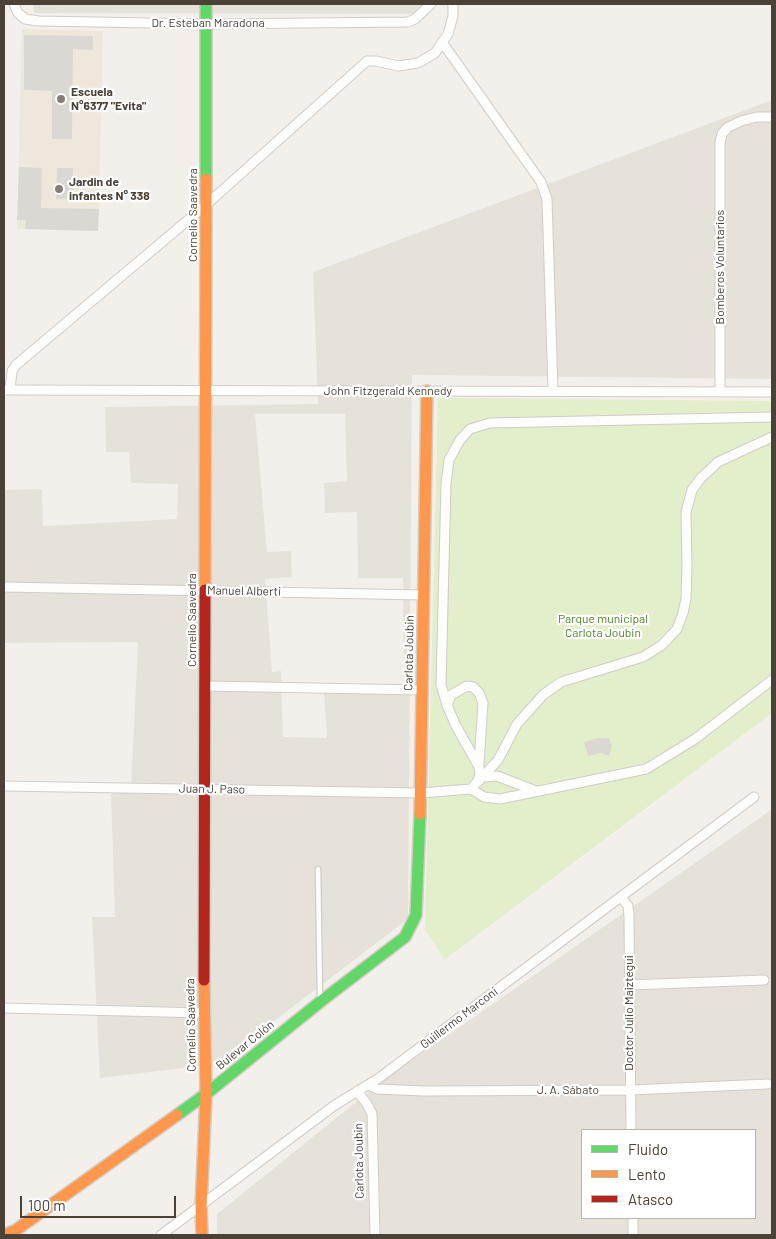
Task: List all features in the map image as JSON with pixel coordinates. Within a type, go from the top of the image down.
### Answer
[{"type":"street","name":"Cornelio Saavedra","points":[[202,1235],[201,1206],[206,1094],[204,1013],[207,390],[206,4]]},
{"type":"street","name":"Dr. Esteban Maradona","points":[[14,5],[18,13],[25,19],[39,21],[206,24],[408,22],[415,19],[430,4]]},
{"type":"street","points":[[7,390],[12,371],[16,365],[207,204],[367,61],[398,66],[418,64],[435,53],[448,34],[453,16],[453,4]]},
{"type":"street","points":[[442,42],[541,182],[547,199],[553,391]]},
{"type":"street","name":"Bomberos Voluntarios","points":[[720,392],[720,143],[722,134],[727,128],[741,121],[758,117],[772,117]]},
{"type":"street","name":"John Fitzgerald Kennedy","points":[[7,390],[772,392]]},
{"type":"street","name":"Carlota Joubin","points":[[416,915],[421,793],[427,391]]},
{"type":"street","points":[[479,767],[455,724],[441,685],[446,484],[450,460],[460,440],[470,430],[490,423],[772,417]]},
{"type":"street","points":[[477,783],[498,760],[517,724],[543,695],[561,682],[642,657],[662,645],[677,629],[686,599],[688,566],[686,512],[692,490],[701,478],[718,462],[772,437]]},
{"type":"street","name":"Manuel Alberti","points":[[4,587],[424,595]]},
{"type":"street","points":[[447,706],[452,695],[466,686],[473,688],[478,693],[483,703],[480,775],[477,783],[484,797],[500,799],[646,769],[695,739],[772,680]]},
{"type":"street","points":[[206,686],[422,690]]},
{"type":"street","name":"Juan J. Paso","points":[[4,786],[421,793],[477,783],[497,776],[539,792]]},
{"type":"street","name":"Guillermo Marconi","points":[[161,1235],[335,1105],[368,1085],[754,797]]},
{"type":"street","name":"Doctor Julio Maiztegui","points":[[622,897],[628,906],[630,1129]]},
{"type":"street","name":"Bulevar Colón","points":[[4,1235],[16,1230],[52,1205],[206,1094],[320,1002],[405,937],[416,915]]},
{"type":"street","points":[[629,985],[764,980]]},
{"type":"street","points":[[4,1008],[204,1013]]},
{"type":"street","name":"J. A. Sábato","points":[[368,1085],[377,1089],[422,1091],[630,1090],[768,1084]]},
{"type":"street","name":"Carlota Joubin","points":[[357,1091],[372,1114],[375,1235]]},
{"type":"street","points":[[633,1219],[633,1235]]},
{"type":"lane","points":[[318,869],[320,1002]]},
{"type":"shaded area","points":[[33,4],[421,4],[421,14],[34,13]]},
{"type":"shaded area","name":"Escuela N°6377 \"Evita\"","points":[[22,29],[103,31],[98,231],[17,229]]},
{"type":"shaded area","points":[[772,100],[772,379],[412,375],[408,919],[223,1060],[193,1067],[100,1078],[92,917],[115,917],[111,794],[131,786],[138,642],[4,643],[4,490],[42,489],[43,526],[177,519],[178,484],[131,483],[129,452],[106,452],[105,407],[318,404],[313,272]],"holes":[[[255,414],[345,414],[347,481],[324,483],[325,513],[357,512],[358,578],[403,578],[404,694],[324,693],[327,738],[283,737],[281,671],[272,672],[265,579],[292,577],[291,551],[267,552]]]},
{"type":"shaded area","points":[[771,810],[772,1235],[217,1235],[217,1214],[381,1082]]},
{"type":"green space","name":"Parque municipal Carlota Joubin","points":[[438,398],[772,401],[772,713],[444,960],[425,929]]},
{"type":"building","name":"Escuela N°6377 \"Evita\"","points":[[24,35],[93,36],[93,50],[73,49],[72,139],[52,139],[52,91],[24,90]]},
{"type":"building","name":"Jardin de infantes N° 338","points":[[19,167],[42,168],[41,208],[99,209],[98,231],[25,229],[26,220],[17,220]]},
{"type":"building","points":[[57,168],[73,168],[73,199],[56,199]]},
{"type":"building","points":[[597,738],[609,738],[612,746],[609,756],[601,753],[588,756],[584,742]]},
{"type":"traffic: fast","points":[[206,4],[206,179]]},
{"type":"traffic: fast","points":[[177,1115],[405,937],[416,915],[420,814]]},
{"type":"traffic: slow","points":[[205,590],[206,179]]},
{"type":"traffic: slow","points":[[420,814],[427,391]]},
{"type":"traffic: slow","points":[[202,1235],[201,1207],[206,1094],[204,980]]},
{"type":"traffic: slow","points":[[4,1235],[16,1230],[177,1115]]},
{"type":"traffic: jam","points":[[204,980],[205,590]]},
{"type":"place","name":"Escuela N°6377 \"Evita\"","points":[[61,99]]},
{"type":"place","name":"Jardin de infantes N° 338","points":[[59,189]]}]
